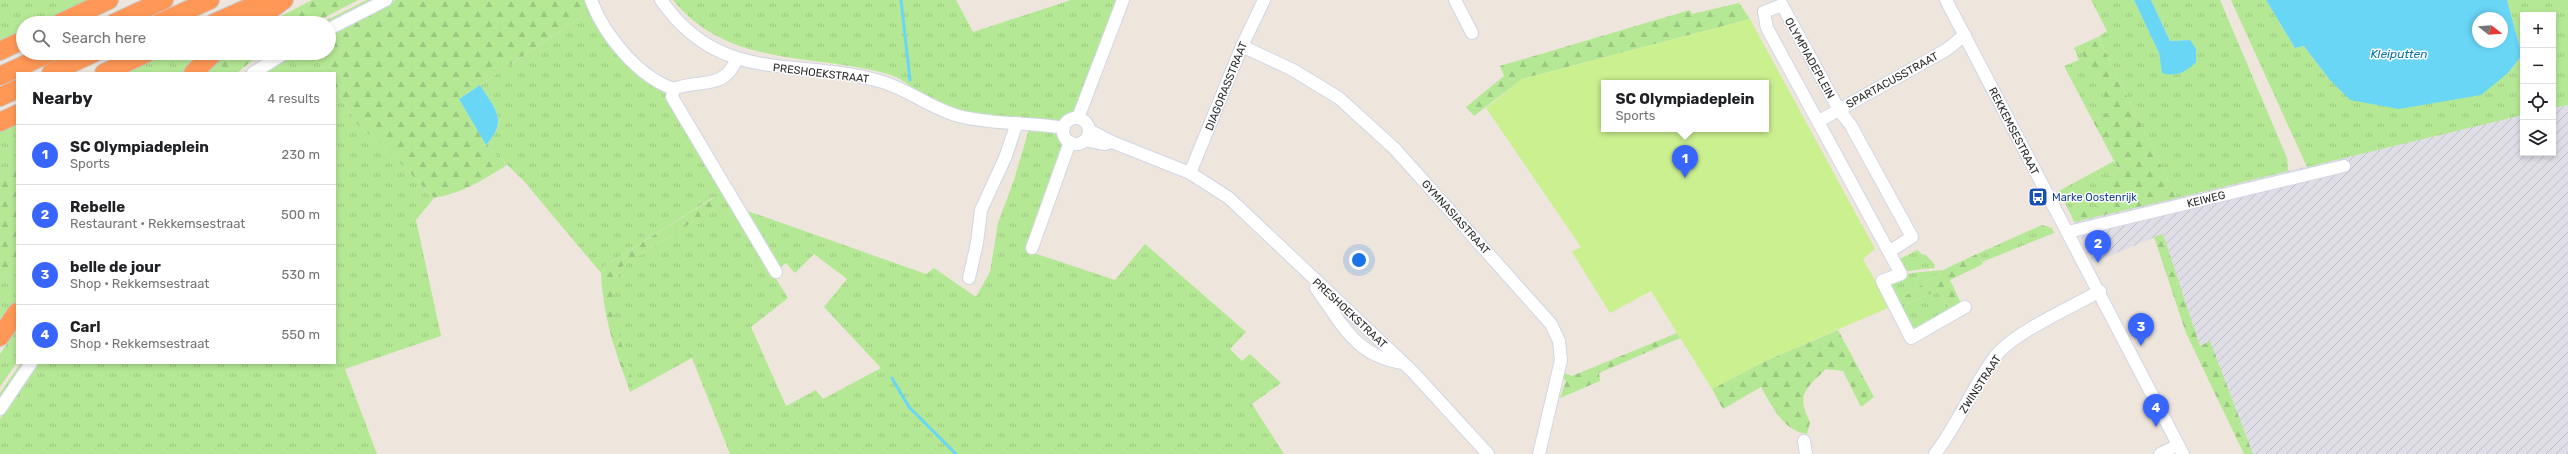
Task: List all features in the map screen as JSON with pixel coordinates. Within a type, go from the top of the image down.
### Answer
[{"type":"highway","points":[[75,16],[109,0]]},
{"type":"highway","points":[[129,16],[164,0]]},
{"type":"highway","points":[[174,16],[210,0]]},
{"type":"highway","points":[[230,16],[266,0]]},
{"type":"highway","points":[[262,16],[284,0]]},
{"type":"highway","points":[[0,51],[16,43]]},
{"type":"highway","points":[[0,76],[35,60]]},
{"type":"highway","points":[[53,72],[79,60]]},
{"type":"highway","points":[[106,72],[132,60]]},
{"type":"highway","points":[[194,72],[207,60]]},
{"type":"highway","points":[[0,96],[16,89]]},
{"type":"highway","points":[[0,122],[16,114]]},
{"type":"highway","points":[[0,337],[16,313]]},
{"type":"street","points":[[336,25],[386,0]]},
{"type":"street","points":[[591,0],[611,35],[630,58],[654,81],[674,89],[718,81],[728,74],[737,58]]},
{"type":"street","name":"PRESHOEKSTRAAT","points":[[661,0],[678,21],[697,37],[737,58],[770,67],[843,74],[879,80],[898,87],[958,116],[1064,128]]},
{"type":"street","points":[[1078,118],[1123,0]]},
{"type":"street","name":"DIAGORASSTRAAT","points":[[1190,173],[1242,46],[1264,0]]},
{"type":"street","points":[[1455,0],[1472,33]]},
{"type":"street","name":"REKKEMSESTRAAT","points":[[1946,0],[2027,158],[2100,291],[2180,449]]},
{"type":"street","name":"OLYMPIADEPLEIN","points":[[1890,251],[1912,237],[1850,124],[1839,110],[1780,2],[1764,12],[1764,19],[1901,274],[1882,281],[1912,338],[1965,307]]},
{"type":"street","name":"SPARTACUSSTRAAT","points":[[1839,110],[1946,50],[1959,48],[1967,39]]},
{"type":"street","name":"GYMNASIASTRAAT","points":[[1242,46],[1293,70],[1339,98],[1395,150],[1551,324],[1559,341],[1561,360],[1539,454]]},
{"type":"street","points":[[255,72],[274,60]]},
{"type":"street","points":[[674,89],[674,103],[776,272]]},
{"type":"street","name":"OLYMPIADEPLEIN","points":[[1819,121],[1839,110]]},
{"type":"street","points":[[1078,118],[1086,122],[1087,135],[1078,143],[1070,142],[1065,136],[1064,128],[1069,120],[1078,118]]},
{"type":"street","points":[[969,278],[977,243],[980,210],[1005,158],[1017,123]]},
{"type":"street","name":"PRESHOEKSTRAAT","points":[[1087,135],[1104,144],[1112,142],[1190,173],[1229,198],[1403,363],[1448,408],[1488,454]]},
{"type":"street","points":[[1032,248],[1070,142]]},
{"type":"street","name":"KEIWEG","points":[[2068,232],[2344,166]]},
{"type":"street","name":"PRESHOEKSTRAAT","points":[[1298,263],[1347,333],[1365,350],[1384,360],[1403,363]]},
{"type":"street","name":"ZWINSTRAAT","points":[[1935,454],[1946,440],[1995,357],[2030,330],[2100,291]]},
{"type":"street","points":[[0,409],[30,364]]},
{"type":"street","points":[[1804,440],[1806,454]]},
{"type":"street","points":[[2160,454],[2180,449]]},
{"type":"shaded area","points":[[2568,105],[2568,454],[2253,454],[2210,342],[2200,346],[2163,234],[2092,263],[2074,222],[2520,116],[2520,156],[2556,156],[2556,107]]},
{"type":"green space","points":[[0,0],[90,0],[56,16],[16,16],[16,34],[0,42]]},
{"type":"green space","points":[[312,0],[358,0],[327,16],[281,16]]},
{"type":"green space","points":[[367,0],[379,0],[336,20],[335,16]]},
{"type":"green space","points":[[395,0],[587,0],[590,11],[459,99],[486,145],[507,165],[490,176],[464,189],[434,198],[386,148],[358,125],[336,89],[336,72],[325,72],[318,60],[336,60],[336,29]]},
{"type":"green space","points":[[673,0],[956,0],[973,32],[1071,0],[1116,0],[1076,108],[1063,121],[1014,119],[966,112],[935,101],[923,95],[900,79],[888,74],[773,55],[745,48],[719,37],[695,22]]},
{"type":"green space","points":[[2091,0],[2134,0],[2159,53],[2162,72],[2190,40],[2170,41],[2151,0],[2220,0],[2287,158],[2288,171],[2177,198],[2098,37],[2107,31]]},
{"type":"green space","points":[[2231,0],[2266,0],[2295,48],[2304,46],[2329,79],[2508,73],[2520,58],[2520,116],[2307,167]]},
{"type":"green space","points":[[2507,0],[2568,0],[2568,105],[2556,107],[2556,12],[2520,12],[2520,48]]},
{"type":"green space","points":[[1739,3],[1750,19],[1522,79],[1474,116],[1466,107],[1504,76],[1500,66],[1690,10],[1692,14]]},
{"type":"green space","points":[[590,11],[667,96],[721,192],[788,298],[751,327],[786,406],[816,390],[823,399],[881,368],[824,307],[847,279],[814,254],[795,273],[786,263],[779,269],[742,209],[926,274],[934,268],[976,297],[990,272],[998,223],[1014,180],[1029,129],[1057,134],[1061,138],[1061,147],[1025,250],[1115,280],[1145,244],[1246,332],[1230,349],[1242,361],[1250,354],[1281,383],[1252,404],[1284,454],[730,454],[692,358],[630,392],[627,383],[633,381],[609,306],[620,268],[719,205],[714,197],[603,267],[606,270],[601,273],[523,180],[486,145],[497,128],[498,121],[495,108],[480,85]]},
{"type":"green space","points":[[1750,19],[1875,249],[1863,259],[1890,307],[1763,362],[1712,389],[1651,291],[1610,313],[1572,252],[1581,247],[1486,108],[1522,79]]},
{"type":"green space","points":[[2098,37],[2177,198],[2074,222],[2071,215],[2116,200],[2108,176],[2119,170],[2093,121],[2112,110],[2078,46]]},
{"type":"green space","points":[[2078,46],[2113,110],[2093,121],[2064,66],[2079,60],[2074,48]]},
{"type":"green space","points":[[149,60],[200,60],[187,72],[122,72]]},
{"type":"green space","points":[[220,60],[253,60],[238,72],[207,72]]},
{"type":"green space","points":[[282,60],[318,60],[325,72],[264,72]]},
{"type":"green space","points":[[336,89],[358,125],[386,148],[434,198],[416,220],[441,336],[345,369],[377,454],[0,454],[0,419],[37,364],[336,364]]},
{"type":"green space","points":[[16,122],[16,162],[0,170],[0,130]]},
{"type":"green space","points":[[2114,161],[2119,170],[2108,176],[2117,201],[2071,215],[2059,191]]},
{"type":"green space","points":[[16,162],[16,258],[0,279],[0,170]]},
{"type":"green space","points":[[715,197],[719,205],[620,268],[610,306],[633,381],[627,383],[617,356],[606,316],[601,273],[606,270],[603,267]]},
{"type":"green space","points":[[2042,225],[2052,228],[2054,233],[1982,262],[1977,254]]},
{"type":"green space","points":[[2163,234],[2200,346],[2210,341],[2253,454],[2244,454],[2186,333],[2154,237]]},
{"type":"green space","points":[[1917,250],[1923,255],[1925,254],[1935,265],[1934,268],[1907,271],[1900,259]]},
{"type":"green space","points":[[1977,254],[1983,264],[1950,280],[1961,303],[1951,309],[1937,291],[1907,304],[1903,303],[1901,299],[1943,270]]},
{"type":"green space","points":[[16,258],[16,305],[0,329],[0,279]]},
{"type":"green space","points":[[1943,270],[1901,299],[1907,304],[1937,291],[1951,309],[1915,330],[1911,328],[1891,288],[1893,283],[1911,273]]},
{"type":"green space","points":[[16,330],[16,363],[0,387],[0,354]]},
{"type":"green space","points":[[1838,330],[1874,397],[1861,407],[1843,371],[1826,369],[1808,387],[1803,399],[1806,413],[1810,422],[1807,434],[1791,428],[1785,423],[1774,409],[1761,387],[1723,409],[1712,389],[1763,362]]},
{"type":"green space","points":[[1677,333],[1680,338],[1599,373],[1600,381],[1560,398],[1566,381],[1561,377],[1565,373],[1572,376]]},
{"type":"green space","points":[[20,364],[27,364],[0,404],[0,393]]},
{"type":"water","points":[[2134,0],[2151,0],[2170,41],[2190,40],[2196,49],[2196,62],[2188,69],[2180,73],[2172,75],[2162,73],[2159,53]]},
{"type":"water","name":"Kleiputten","points":[[2266,0],[2507,0],[2520,48],[2520,58],[2508,73],[2481,95],[2399,109],[2350,100],[2329,79],[2304,46],[2295,48]]},
{"type":"water","points":[[480,85],[495,108],[498,121],[497,128],[493,136],[486,145],[459,99]]},
{"type":"waterway","points":[[901,0],[910,80]]},
{"type":"waterway","points":[[892,378],[909,407],[956,454]]},
{"type":"place","name":"SC Olympiadeplein","points":[[1685,178]]},
{"type":"place","name":"Marke Oostenrijk","points":[[2038,197]]},
{"type":"place","name":"Rebelle","points":[[2098,263]]},
{"type":"place","name":"belle de jour","points":[[2141,346]]},
{"type":"place","name":"Carl","points":[[2156,427]]}]
